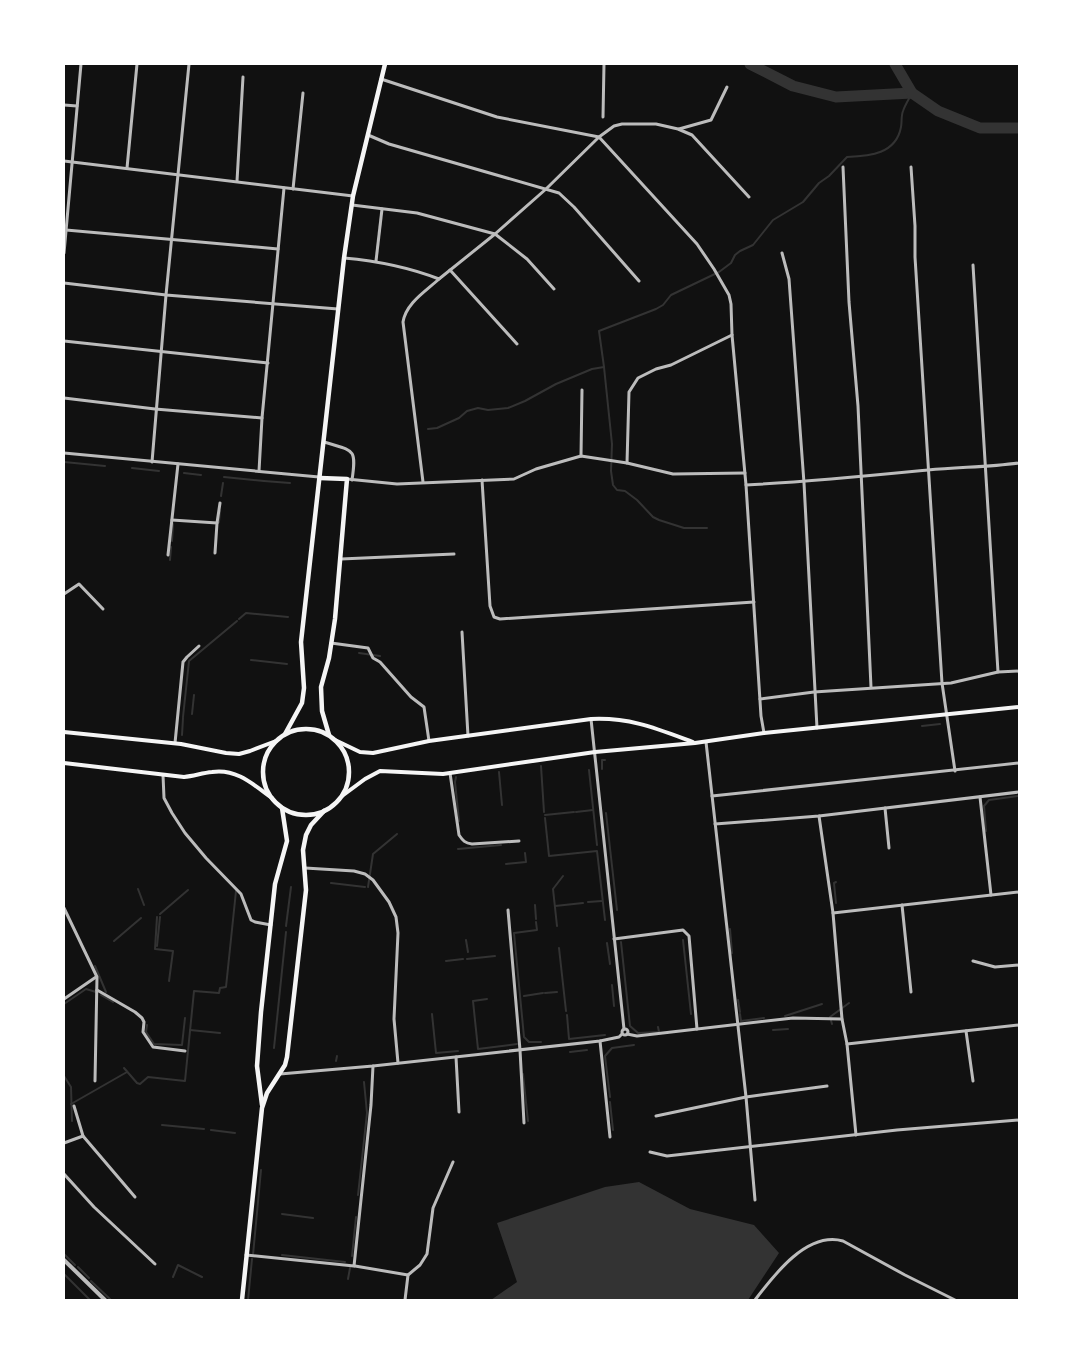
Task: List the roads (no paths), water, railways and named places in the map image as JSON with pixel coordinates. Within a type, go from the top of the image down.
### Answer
[{"type":"main road","points":[[285,734],[302,703],[304,688],[301,642],[344,258],[353,196],[385,64]]},
{"type":"main road","points":[[320,478],[350,479],[331,643],[322,687],[322,711],[329,735]]},
{"type":"main road","points":[[64,763],[184,777],[211,772],[228,772],[246,779],[272,798],[282,808],[303,815],[324,811],[365,779],[380,771],[426,774],[450,773],[595,752],[706,742],[764,733],[1019,707]]},
{"type":"main road","points":[[272,798],[265,785],[263,773],[264,761],[268,750],[285,734],[307,728],[318,730],[366,754],[429,740],[591,719],[633,721],[695,743]]},
{"type":"main road","points":[[64,732],[175,743],[239,754],[276,741]]},
{"type":"main road","points":[[336,740],[345,752],[349,767],[348,782],[342,796]]},
{"type":"main road","points":[[262,1108],[257,1066],[275,884],[287,841],[282,808]]},
{"type":"main road","points":[[242,1300],[262,1108],[267,1093],[286,1063],[306,890],[303,850],[306,835],[324,811]]},
{"type":"street","points":[[64,253],[74,162],[81,64]]},
{"type":"street","points":[[127,168],[136,64]]},
{"type":"street","points":[[152,462],[166,295],[189,64]]},
{"type":"street","points":[[603,118],[604,64]]},
{"type":"street","points":[[237,182],[243,77]]},
{"type":"street","points":[[381,79],[497,117],[599,137],[697,244],[714,269],[729,295],[731,304],[732,335],[746,485],[761,716],[764,733]]},
{"type":"street","points":[[678,129],[711,120],[727,88]]},
{"type":"street","points":[[293,190],[303,93]]},
{"type":"street","points":[[64,105],[77,106]]},
{"type":"street","points":[[423,482],[404,322],[408,308],[439,279],[546,189],[599,137],[614,126],[630,123],[656,124],[678,129],[692,135],[749,197]]},
{"type":"street","points":[[367,135],[389,144],[553,191],[564,197],[639,281]]},
{"type":"street","points":[[64,161],[353,196]]},
{"type":"street","points":[[843,167],[849,302],[862,478],[871,687]]},
{"type":"street","points":[[911,167],[942,683],[955,771]]},
{"type":"street","points":[[259,471],[262,418],[284,188]]},
{"type":"street","points":[[352,205],[417,213],[494,234],[527,260],[554,289]]},
{"type":"street","points":[[376,261],[382,209]]},
{"type":"street","points":[[66,230],[278,250]]},
{"type":"street","points":[[782,253],[789,279],[804,483],[817,729]]},
{"type":"street","points":[[344,258],[402,266],[439,279]]},
{"type":"street","points":[[973,266],[998,672]]},
{"type":"street","points":[[450,270],[518,344]]},
{"type":"street","points":[[64,283],[166,295],[338,309]]},
{"type":"street","points":[[627,463],[629,392],[638,378],[644,374],[671,365],[732,335]]},
{"type":"street","points":[[64,341],[268,363]]},
{"type":"street","points":[[580,456],[582,390]]},
{"type":"street","points":[[64,398],[262,418]]},
{"type":"street","points":[[324,442],[348,449],[352,453],[355,461],[350,479],[398,484],[514,479],[536,468],[580,456],[627,463],[682,475],[745,473]]},
{"type":"street","points":[[64,453],[320,478]]},
{"type":"street","points":[[746,485],[804,483],[1019,463]]},
{"type":"street","points":[[168,555],[178,464]]},
{"type":"street","points":[[482,480],[490,606],[494,617],[500,619],[754,602]]},
{"type":"street","points":[[216,553],[220,503]]},
{"type":"street","points":[[172,520],[217,523]]},
{"type":"street","points":[[341,559],[454,554]]},
{"type":"street","points":[[64,594],[79,584],[103,609]]},
{"type":"street","points":[[462,632],[468,736]]},
{"type":"street","points":[[331,643],[368,648],[373,658],[380,662],[411,697],[424,708],[429,740]]},
{"type":"street","points":[[175,743],[183,662],[199,646]]},
{"type":"street","points":[[760,699],[871,687],[950,683],[998,672],[1019,671]]},
{"type":"street","points":[[591,719],[624,1029],[627,1030],[625,1034]]},
{"type":"street","points":[[706,742],[746,1097],[755,1200]]},
{"type":"street","points":[[711,796],[1019,764]]},
{"type":"street","points":[[450,773],[459,835],[466,843],[519,841]]},
{"type":"street","points":[[163,775],[164,798],[178,822],[206,858],[241,894],[251,920],[272,925]]},
{"type":"street","points":[[715,824],[819,816],[1019,792]]},
{"type":"street","points":[[980,797],[991,896]]},
{"type":"street","points":[[886,808],[889,848]]},
{"type":"street","points":[[819,816],[833,912],[842,1018],[847,1044],[856,1135]]},
{"type":"street","points":[[305,868],[354,871],[365,874],[373,880],[389,902],[396,917],[398,933],[394,1019],[398,1063]]},
{"type":"street","points":[[833,912],[1019,892]]},
{"type":"street","points":[[902,905],[911,992]]},
{"type":"street","points":[[64,908],[97,977],[95,1081]]},
{"type":"street","points":[[508,910],[524,1123]]},
{"type":"street","points":[[614,939],[682,930],[687,932],[690,936],[697,1029]]},
{"type":"street","points":[[973,961],[995,967],[1019,966]]},
{"type":"street","points":[[64,999],[97,977]]},
{"type":"street","points":[[96,990],[142,1018],[144,1022],[143,1032],[152,1047],[185,1051]]},
{"type":"street","points":[[280,1074],[373,1066],[600,1041],[625,1034],[637,1036],[737,1026],[793,1018],[842,1018]]},
{"type":"street","points":[[847,1044],[1019,1025]]},
{"type":"street","points":[[966,1031],[973,1081]]},
{"type":"street","points":[[600,1041],[610,1137]]},
{"type":"street","points":[[456,1057],[459,1112]]},
{"type":"street","points":[[354,1266],[370,1115],[373,1066]]},
{"type":"street","points":[[656,1116],[746,1097],[827,1086]]},
{"type":"street","points":[[74,1106],[83,1136],[135,1197]]},
{"type":"street","points":[[650,1152],[667,1156],[750,1145],[1019,1120]]},
{"type":"street","points":[[64,1143],[83,1136]]},
{"type":"street","points":[[405,1300],[408,1275],[427,1254],[433,1208],[453,1162]]},
{"type":"street","points":[[64,1174],[94,1207],[155,1264]]},
{"type":"street","points":[[755,1300],[770,1280],[803,1250],[814,1243],[835,1238],[955,1300]]},
{"type":"street","points":[[246,1255],[354,1266],[408,1275]]},
{"type":"street","points":[[64,1260],[105,1300]]},
{"type":"waterway","points":[[750,64],[793,86],[836,97],[912,93]]},
{"type":"waterway","points":[[895,64],[912,93],[938,111],[980,128],[1019,128]]},
{"type":"waterway","points":[[428,429],[437,428],[459,418],[467,411],[478,408],[488,410],[508,408],[556,384],[592,369],[604,367],[599,331],[656,309],[663,305],[671,295],[719,272],[731,263],[735,255],[740,251],[753,245],[773,220],[803,202],[819,183],[829,176],[847,157],[864,156],[881,152],[888,148],[898,136],[902,113],[912,93]]},
{"type":"waterway","points":[[604,367],[612,444],[611,471],[613,485],[617,490],[625,491],[637,500],[653,517],[659,520],[684,528],[707,528]]},
{"type":"waterway","points":[[64,462],[105,466]]},
{"type":"waterway","points":[[132,468],[159,471]]},
{"type":"waterway","points":[[184,473],[201,475]]},
{"type":"waterway","points":[[224,477],[264,481]]},
{"type":"waterway","points":[[264,481],[290,483]]},
{"type":"waterway","points":[[221,496],[223,483]]},
{"type":"waterway","points":[[219,522],[220,511]]},
{"type":"waterway","points":[[172,541],[173,524]]},
{"type":"waterway","points":[[170,560],[171,547]]},
{"type":"waterway","points":[[239,619],[246,613],[288,617]]},
{"type":"waterway","points":[[183,717],[189,661],[237,621]]},
{"type":"waterway","points":[[359,653],[380,656]]},
{"type":"waterway","points":[[251,660],[287,664]]},
{"type":"waterway","points":[[192,714],[194,695]]},
{"type":"waterway","points":[[182,735],[183,718]]},
{"type":"waterway","points":[[922,726],[940,724]]},
{"type":"waterway","points":[[602,769],[602,760],[605,760]]},
{"type":"waterway","points":[[541,766],[544,812]]},
{"type":"waterway","points":[[589,770],[597,845]]},
{"type":"waterway","points":[[499,772],[502,805]]},
{"type":"waterway","points":[[456,777],[459,821]]},
{"type":"waterway","points":[[986,831],[984,806],[989,800],[1018,796]]},
{"type":"waterway","points":[[576,812],[593,810]]},
{"type":"waterway","points":[[545,815],[574,812]]},
{"type":"waterway","points":[[606,813],[617,910]]},
{"type":"waterway","points":[[545,818],[549,856],[597,851],[605,920]]},
{"type":"waterway","points":[[368,887],[373,854],[397,834]]},
{"type":"waterway","points":[[458,849],[501,845]]},
{"type":"waterway","points":[[506,864],[526,862],[525,853]]},
{"type":"waterway","points":[[557,926],[553,889],[563,876]]},
{"type":"waterway","points":[[836,882],[834,883],[836,903]]},
{"type":"waterway","points":[[331,883],[365,887]]},
{"type":"waterway","points":[[286,926],[291,887]]},
{"type":"waterway","points":[[138,889],[144,905]]},
{"type":"waterway","points":[[160,914],[188,890]]},
{"type":"waterway","points":[[124,1068],[140,1084],[148,1077],[185,1081],[194,991],[219,993],[220,988],[226,987],[236,891]]},
{"type":"waterway","points":[[588,902],[602,901]]},
{"type":"waterway","points":[[555,906],[583,903]]},
{"type":"waterway","points":[[535,905],[536,919]]},
{"type":"waterway","points":[[157,917],[155,949],[173,951],[169,981]]},
{"type":"waterway","points":[[157,946],[160,917]]},
{"type":"waterway","points":[[114,941],[141,918]]},
{"type":"waterway","points":[[536,922],[537,930],[514,933],[524,1037],[529,1042],[541,1042]]},
{"type":"waterway","points":[[730,929],[732,953]]},
{"type":"waterway","points":[[274,1048],[286,932]]},
{"type":"waterway","points":[[466,940],[468,952]]},
{"type":"waterway","points":[[683,940],[691,1014]]},
{"type":"waterway","points":[[621,942],[630,1026],[638,1033],[659,1032],[658,1027]]},
{"type":"waterway","points":[[607,943],[610,964]]},
{"type":"waterway","points":[[559,948],[566,1011]]},
{"type":"waterway","points":[[467,959],[495,956]]},
{"type":"waterway","points":[[446,961],[463,959]]},
{"type":"waterway","points":[[95,966],[106,992]]},
{"type":"waterway","points":[[612,985],[614,1006]]},
{"type":"waterway","points":[[64,1004],[86,989],[96,992]]},
{"type":"waterway","points":[[545,993],[557,992]]},
{"type":"waterway","points":[[524,996],[543,993]]},
{"type":"waterway","points":[[101,995],[113,1002]]},
{"type":"waterway","points":[[487,999],[473,1001],[478,1049],[517,1044]]},
{"type":"waterway","points":[[738,1000],[740,1012]]},
{"type":"waterway","points":[[832,1024],[830,1017],[849,1003]]},
{"type":"waterway","points":[[785,1016],[822,1004]]},
{"type":"waterway","points":[[432,1014],[436,1053],[458,1051]]},
{"type":"waterway","points":[[740,1014],[741,1021],[764,1018]]},
{"type":"waterway","points":[[567,1015],[569,1039],[605,1035]]},
{"type":"waterway","points":[[147,1025],[146,1032],[154,1044],[182,1045],[185,1018]]},
{"type":"waterway","points":[[773,1030],[788,1029]]},
{"type":"waterway","points":[[190,1030],[220,1033]]},
{"type":"waterway","points":[[610,1097],[605,1056],[612,1048],[634,1045]]},
{"type":"waterway","points":[[570,1052],[587,1050]]},
{"type":"waterway","points":[[336,1061],[337,1056]]},
{"type":"waterway","points":[[71,1104],[127,1072]]},
{"type":"waterway","points":[[523,1074],[528,1121]]},
{"type":"waterway","points":[[64,1076],[71,1087],[72,1121]]},
{"type":"waterway","points":[[358,1195],[367,1113],[364,1082]]},
{"type":"waterway","points":[[610,1102],[613,1130]]},
{"type":"waterway","points":[[162,1125],[204,1129]]},
{"type":"waterway","points":[[211,1130],[235,1133]]},
{"type":"waterway","points":[[253,1255],[261,1170]]},
{"type":"waterway","points":[[282,1214],[313,1218]]},
{"type":"waterway","points":[[352,1256],[356,1217]]},
{"type":"waterway","points":[[64,1254],[75,1265]]},
{"type":"waterway","points":[[282,1255],[345,1262]]},
{"type":"waterway","points":[[248,1300],[252,1259]]},
{"type":"waterway","points":[[173,1277],[178,1265],[202,1277]]},
{"type":"waterway","points":[[78,1267],[89,1278]]},
{"type":"waterway","points":[[348,1279],[350,1268]]},
{"type":"waterway","points":[[64,1274],[90,1300]]},
{"type":"waterway","points":[[91,1281],[111,1300]]}]
